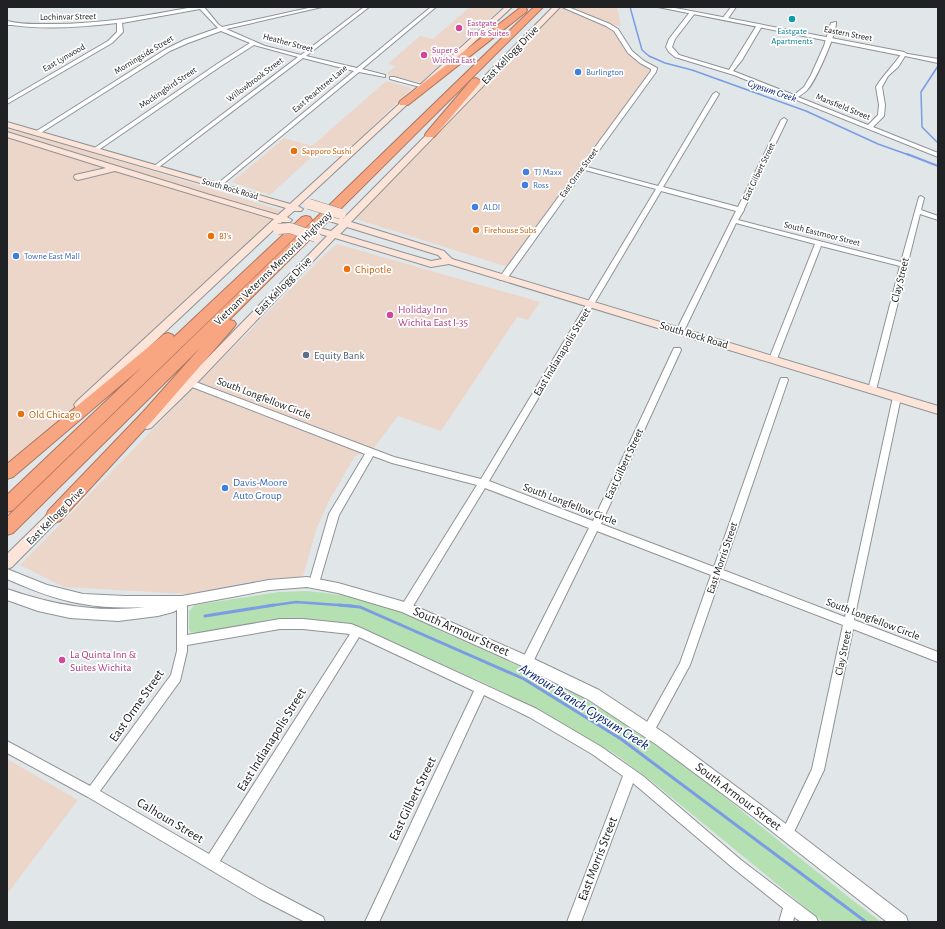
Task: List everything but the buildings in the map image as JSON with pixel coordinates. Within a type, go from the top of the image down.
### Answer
[{"type":"highway","points":[[430,135],[532,8]]},
{"type":"highway","points":[[404,103],[532,8]]},
{"type":"highway","name":"Vietnam Veterans Memorial Highway","points":[[7,528],[296,230],[532,8]]},
{"type":"highway","name":"Vietnam Veterans Memorial Highway","points":[[7,505],[532,8]]},
{"type":"highway","points":[[7,473],[296,230]]},
{"type":"highway","points":[[54,516],[148,416],[296,230]]},
{"type":"main road","points":[[296,230],[301,207],[307,194],[508,7]]},
{"type":"main road","name":"East Kellogg Drive","points":[[7,563],[190,383],[334,235],[343,218],[358,209],[557,7]]},
{"type":"main road","name":"South Rock Road","points":[[7,124],[218,186],[301,207],[332,219],[343,218],[441,253],[449,261]]},
{"type":"main road","name":"South Rock Road","points":[[7,134],[144,176],[207,197],[296,230],[334,235],[431,264],[449,261],[938,410]]},
{"type":"main road","points":[[90,159],[96,164],[97,167],[91,174]]},
{"type":"main road","points":[[144,176],[114,174],[79,179],[91,174],[117,168],[152,167]]},
{"type":"main road","points":[[301,207],[307,194]]},
{"type":"main road","points":[[301,207],[312,206],[343,218]]},
{"type":"main road","points":[[7,473],[262,235],[296,230],[321,244],[320,249]]},
{"type":"street","name":"Lochinvar Street","points":[[7,23],[65,26],[120,23],[200,7]]},
{"type":"street","name":"Heather Street","points":[[200,7],[216,25],[254,43],[382,76]]},
{"type":"street","name":"Morningside Street","points":[[37,133],[168,50],[185,41],[222,29],[320,7]]},
{"type":"street","name":"Willowbrook Street","points":[[152,167],[368,7]]},
{"type":"street","name":"East Peachtree Lane","points":[[218,186],[434,7]]},
{"type":"street","name":"East Orme Street","points":[[503,278],[654,72],[654,68],[642,62],[630,52],[616,30],[608,25],[564,7]]},
{"type":"street","name":"Eastern Street","points":[[661,7],[938,61]]},
{"type":"street","points":[[725,19],[734,7]]},
{"type":"street","name":"Mansfield Street","points":[[692,13],[672,39],[669,47],[677,56],[730,72],[938,155]]},
{"type":"street","name":"East Lynwood","points":[[7,102],[110,42],[120,32],[120,23]]},
{"type":"street","points":[[794,97],[808,87],[830,40],[834,23]]},
{"type":"street","points":[[730,72],[739,60],[759,26]]},
{"type":"street","name":"Mockingbird Street","points":[[94,150],[218,65],[254,43]]},
{"type":"street","points":[[869,127],[881,116],[882,105],[879,87],[886,75],[896,66],[904,54]]},
{"type":"street","points":[[392,78],[422,86]]},
{"type":"street","name":"East Indianapolis Street","points":[[406,608],[591,304],[716,94]]},
{"type":"street","name":"East Gilbert Street","points":[[680,331],[741,210],[784,120]]},
{"type":"street","points":[[583,168],[741,210]]},
{"type":"street","name":"Clay Street","points":[[872,390],[921,198]]},
{"type":"street","points":[[917,211],[938,218]]},
{"type":"street","name":"South Eastmoor Street","points":[[735,221],[904,264]]},
{"type":"street","points":[[773,359],[819,243]]},
{"type":"street","name":"East Gilbert Street","points":[[527,662],[595,526],[677,350]]},
{"type":"street","name":"East Morris Street","points":[[648,731],[685,665],[784,380]]},
{"type":"street","name":"South Longfellow Circle","points":[[190,383],[392,460],[483,483],[938,657]]},
{"type":"street","name":"Clay Street","points":[[787,834],[818,770],[850,624],[896,398]]},
{"type":"street","points":[[314,583],[334,514],[371,452]]},
{"type":"street","name":"South Armour Street","points":[[7,574],[46,590],[82,599],[125,602],[182,602],[269,585],[307,582],[338,588],[406,608],[527,662],[594,695],[648,731],[787,834],[900,922]]},
{"type":"street","name":"South Armour Street","points":[[7,594],[50,609],[94,616],[117,616],[168,609],[182,602]]},
{"type":"street","name":"East Orme Street","points":[[92,793],[176,677],[182,651],[182,602]]},
{"type":"street","points":[[181,641],[280,624],[303,624],[352,629],[357,631],[534,713],[596,750],[630,774],[737,864],[811,922]]},
{"type":"street","name":"East Indianapolis Street","points":[[211,863],[357,631]]},
{"type":"street","name":"East Gilbert Street","points":[[372,922],[481,689]]},
{"type":"street","name":"Calhoun Street","points":[[7,747],[92,793],[265,894],[318,922]]},
{"type":"street","name":"East Morris Street","points":[[574,922],[630,774]]},
{"type":"street","points":[[786,922],[790,906]]},
{"type":"shaded area","points":[[470,7],[502,7],[420,83],[386,74],[396,66],[388,64],[420,36],[433,39]]},
{"type":"shaded area","points":[[560,7],[617,7],[621,26],[611,25],[632,52],[655,67],[514,269],[353,218]]},
{"type":"shaded area","points":[[386,81],[412,88],[340,158],[317,152],[270,195],[232,182],[284,138],[312,146]]},
{"type":"shaded area","points":[[7,127],[287,212],[7,473]]},
{"type":"shaded area","points":[[337,244],[540,302],[528,320],[517,317],[441,431],[398,416],[373,449],[355,456],[329,501],[317,527],[303,576],[248,582],[189,594],[64,587],[20,565],[323,256]]},
{"type":"shaded area","points":[[7,759],[78,800],[7,894]]},
{"type":"green space","points":[[307,591],[356,598],[396,610],[524,668],[584,699],[622,722],[689,769],[881,922],[823,922],[654,783],[618,756],[543,712],[486,684],[371,633],[349,625],[330,621],[278,619],[197,633],[190,632],[189,611],[195,605],[279,592]]},
{"type":"waterway","name":"Gypsum Creek","points":[[630,7],[642,50],[649,56],[665,63],[692,70],[806,111],[878,144],[909,155]]},
{"type":"waterway","points":[[938,66],[921,92],[922,127],[938,143]]},
{"type":"waterway","name":"Gypsum Creek","points":[[907,154],[938,166]]},
{"type":"waterway","name":"Armour Branch Gypsum Creek","points":[[268,606],[296,602],[342,605]]},
{"type":"waterway","name":"Armour Branch Gypsum Creek","points":[[205,616],[274,605]]},
{"type":"waterway","name":"Armour Branch Gypsum Creek","points":[[342,605],[352,606]]},
{"type":"waterway","name":"Armour Branch Gypsum Creek","points":[[342,605],[360,607],[524,679],[621,739],[866,922]]},
{"type":"place","name":"Eastgate Apartments","points":[[792,19]]},
{"type":"place","name":"Eastgate Inn & Suites","points":[[459,28]]},
{"type":"place","name":"Super 8 Wichita East","points":[[424,55]]},
{"type":"place","name":"Burlington","points":[[578,72]]},
{"type":"place","name":"Sapporo Sushi","points":[[294,151]]},
{"type":"place","name":"TJ Maxx","points":[[526,172]]},
{"type":"place","name":"Ross","points":[[525,185]]},
{"type":"place","name":"ALDI","points":[[475,207]]},
{"type":"place","name":"Firehouse Subs","points":[[476,230]]},
{"type":"place","name":"BJ's","points":[[211,236]]},
{"type":"place","name":"Towne East Mall","points":[[16,256]]},
{"type":"place","name":"Chipotle","points":[[347,269]]},
{"type":"place","name":"Holiday Inn Wichita East I-35","points":[[390,315]]},
{"type":"place","name":"Equity Bank","points":[[306,355]]},
{"type":"place","name":"Old Chicago","points":[[21,414]]},
{"type":"place","name":"Davis-Moore Auto Group","points":[[225,488]]},
{"type":"place","name":"La Quinta Inn & Suites Wichita","points":[[62,660]]}]
